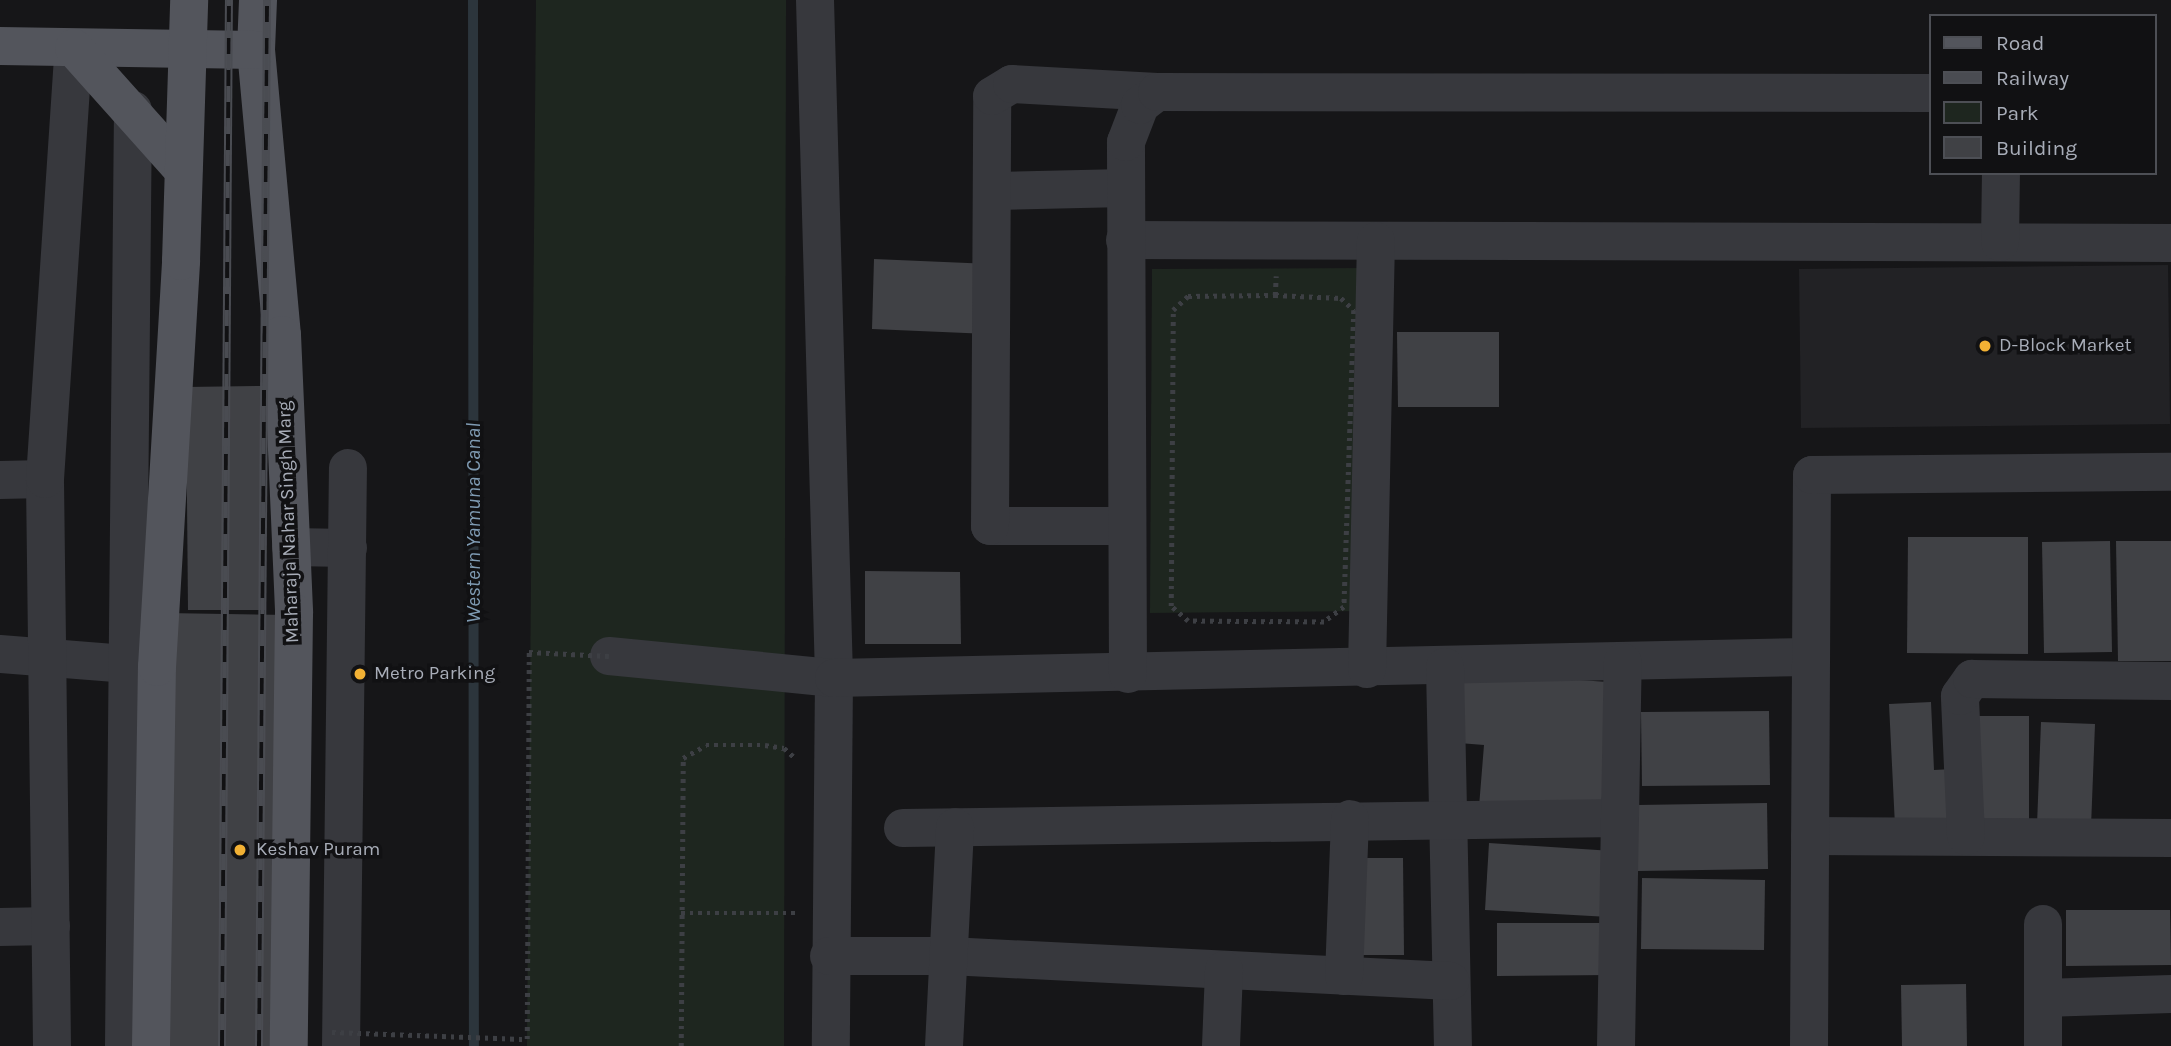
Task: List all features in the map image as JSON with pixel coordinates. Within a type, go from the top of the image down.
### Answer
[{"type":"main road","points":[[151,1046],[142,665],[146,594],[170,468],[189,0]]},
{"type":"main road","name":"Maharaja Nahar Singh Marg","points":[[258,0],[256,50],[282,335],[291,547],[289,1046]]},
{"type":"main road","points":[[0,46],[187,52],[256,50]]},
{"type":"main road","points":[[74,48],[183,170]]},
{"type":"street","points":[[815,0],[834,678],[829,956],[831,1046]]},
{"type":"street","points":[[52,1046],[45,479],[74,48]]},
{"type":"street","points":[[1127,526],[990,526],[994,191],[992,96],[997,89],[1012,84],[1157,92],[1930,93]]},
{"type":"street","points":[[1128,674],[1126,142],[1140,105],[1157,92]]},
{"type":"street","points":[[132,110],[131,468],[146,594]]},
{"type":"street","points":[[2000,242],[2001,175]]},
{"type":"street","points":[[994,191],[1125,188]]},
{"type":"street","points":[[1125,240],[2171,243]]},
{"type":"street","points":[[1367,668],[1376,241]]},
{"type":"street","points":[[131,468],[170,468]]},
{"type":"street","points":[[336,1039],[348,468]]},
{"type":"street","points":[[1810,1046],[1808,657],[1812,475],[2171,472]]},
{"type":"street","points":[[0,480],[45,479]]},
{"type":"street","points":[[291,547],[348,548]]},
{"type":"street","points":[[0,654],[48,654],[142,665],[124,1046]]},
{"type":"street","points":[[609,656],[834,678],[1128,674],[1808,657]]},
{"type":"street","points":[[1616,1046],[1623,662]]},
{"type":"street","points":[[1445,667],[1453,1046]]},
{"type":"street","points":[[1966,836],[1960,696],[1972,679],[2171,681]]},
{"type":"street","points":[[903,828],[1447,817],[1620,818]]},
{"type":"street","points":[[1344,976],[1350,819]]},
{"type":"street","points":[[944,1046],[955,827]]},
{"type":"street","points":[[1810,836],[2171,838]]},
{"type":"street","points":[[2043,924],[2043,1046]]},
{"type":"street","points":[[0,927],[51,926]]},
{"type":"street","points":[[829,956],[949,956],[1450,981]]},
{"type":"street","points":[[1221,1046],[1224,970]]},
{"type":"street","points":[[2043,998],[2171,994]]},
{"type":"path","points":[[1275,295],[1188,296],[1173,310],[1174,612],[1188,621],[1324,622],[1337,616],[1348,587],[1352,475]]},
{"type":"path","points":[[336,1039],[527,1040],[529,652],[609,656]]},
{"type":"path","points":[[681,1046],[683,758],[706,745],[765,745],[784,748],[798,763]]},
{"type":"path","points":[[681,913],[803,913]]},
{"type":"shaded area","name":"D-Block Market","points":[[2168,265],[2170,424],[1801,428],[1799,269]]},
{"type":"green space","points":[[536,0],[786,0],[784,1046],[527,1046]]},
{"type":"green space","points":[[1367,268],[1364,611],[1150,613],[1152,269]]},
{"type":"building","points":[[874,259],[991,264],[989,334],[872,329]]},
{"type":"building","points":[[1397,332],[1499,332],[1499,407],[1398,407]]},
{"type":"building","points":[[263,386],[265,610],[188,610],[186,387]]},
{"type":"building","points":[[1908,537],[2028,537],[2028,654],[1907,653]]},
{"type":"building","points":[[2110,541],[2112,652],[2044,653],[2042,542]]},
{"type":"building","points":[[2116,541],[2171,541],[2171,661],[2118,661]]},
{"type":"building","points":[[865,571],[960,572],[961,644],[865,644]]},
{"type":"building","points":[[165,613],[291,615],[284,1046],[158,1046]]},
{"type":"building","points":[[1464,672],[1608,682],[1601,816],[1479,807],[1484,745],[1459,743]]},
{"type":"building","points":[[1931,702],[1934,770],[1953,769],[1956,823],[1895,826],[1889,704]]},
{"type":"building","points":[[1769,711],[1770,785],[1642,786],[1641,712]]},
{"type":"building","points":[[1974,716],[2029,716],[2029,821],[1974,821]]},
{"type":"building","points":[[2041,722],[2095,724],[2091,827],[2037,825]]},
{"type":"building","points":[[1767,803],[1768,869],[1638,871],[1637,805]]},
{"type":"building","points":[[1489,843],[1613,851],[1609,917],[1485,910]]},
{"type":"building","points":[[1360,858],[1403,858],[1404,955],[1360,955]]},
{"type":"building","points":[[1642,878],[1765,880],[1764,950],[1641,949]]},
{"type":"building","points":[[2066,910],[2170,910],[2171,965],[2066,966]]},
{"type":"building","points":[[1497,923],[1611,923],[1611,975],[1497,976]]},
{"type":"building","points":[[1966,984],[1967,1046],[1902,1046],[1901,985]]},
{"type":"waterway","name":"Western Yamuna Canal","points":[[473,0],[474,1046]]},
{"type":"railway","points":[[222,1046],[229,0]]},
{"type":"railway","points":[[259,1046],[267,0]]},
{"type":"place","name":"D-Block Market","points":[[1985,346]]},
{"type":"place","name":"Metro Parking","points":[[360,674]]},
{"type":"place","name":"Keshav Puram","points":[[240,850]]}]
